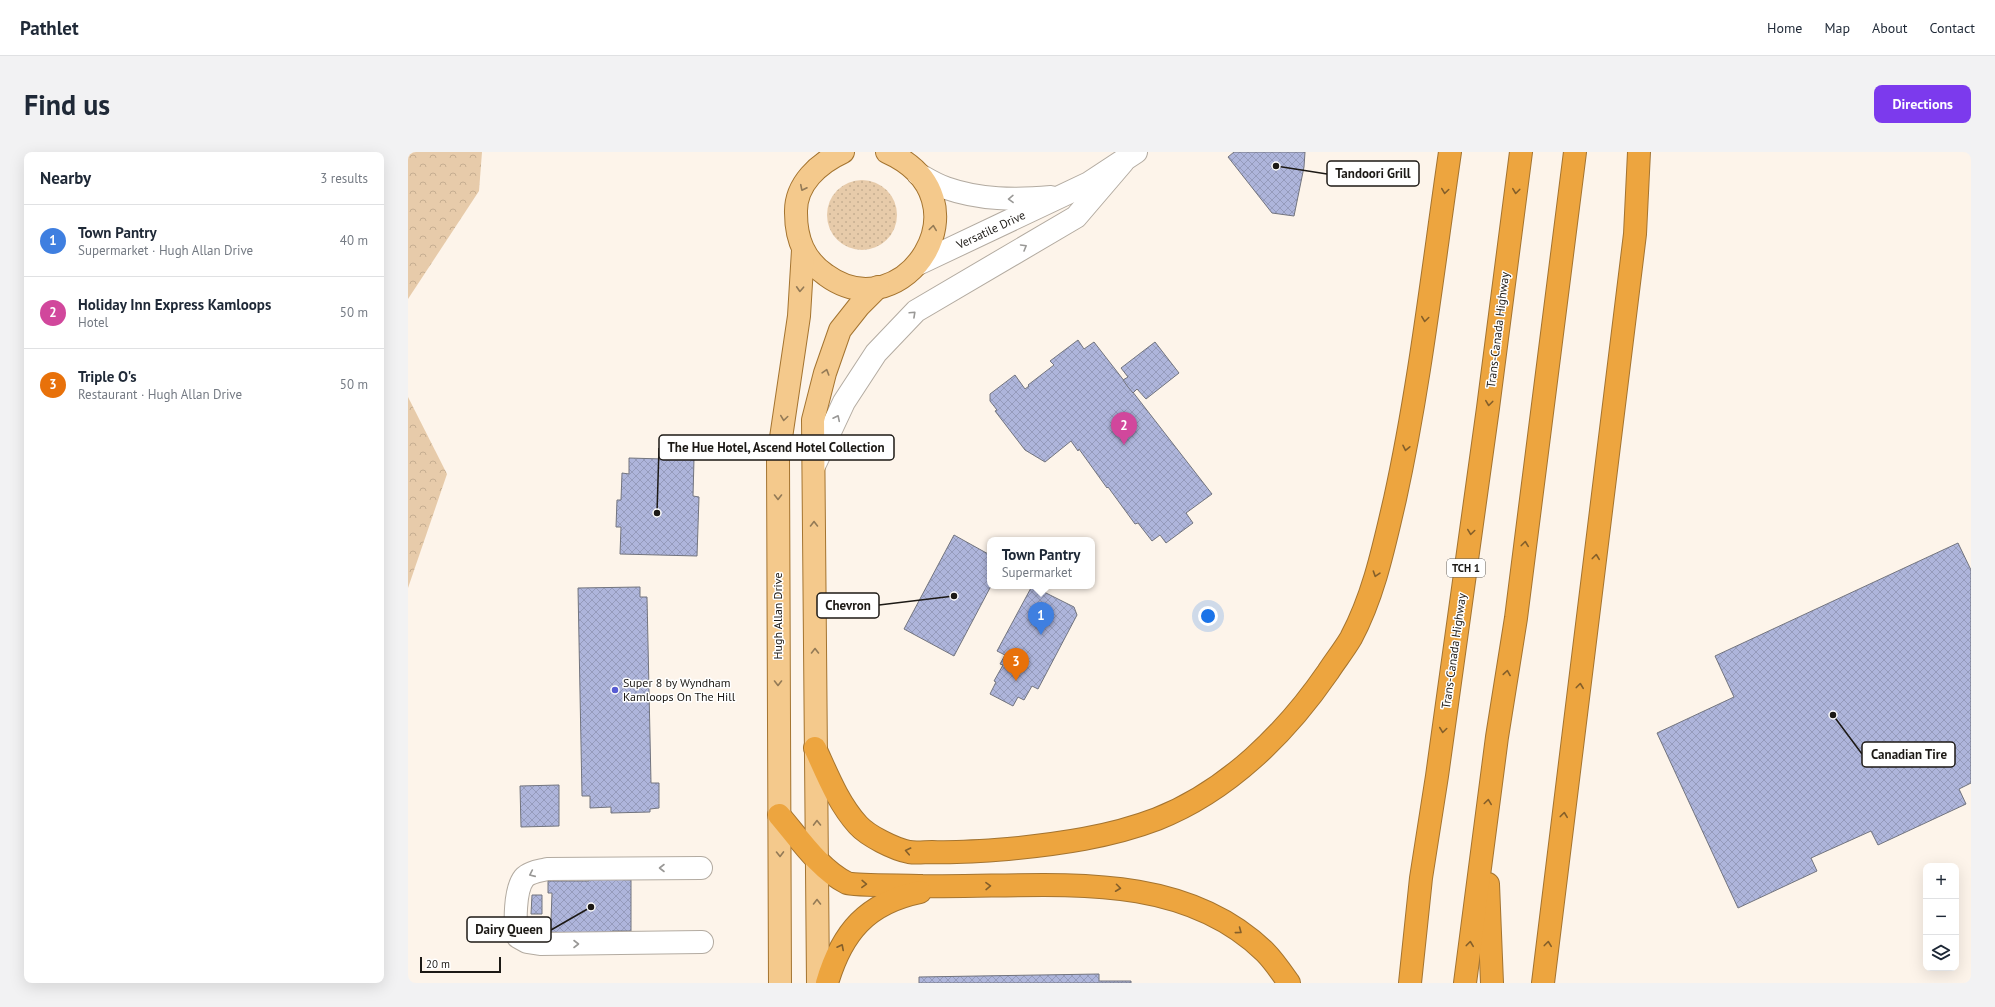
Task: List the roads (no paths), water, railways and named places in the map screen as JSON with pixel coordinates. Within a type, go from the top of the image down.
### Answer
[{"type":"highway","points":[[815,748],[833,785],[859,826],[878,840],[909,852],[947,853],[1036,846],[1114,833],[1159,818],[1196,800],[1229,777],[1257,754],[1291,721],[1309,700],[1350,639],[1369,597],[1382,558],[1407,443],[1450,152]]},
{"type":"highway","name":"Trans-Canada Highway","points":[[1410,983],[1420,878],[1437,776],[1488,408],[1521,152]]},
{"type":"highway","points":[[1465,983],[1485,827],[1516,618],[1575,152]]},
{"type":"highway","points":[[1543,983],[1636,234],[1639,152]]},
{"type":"highway","points":[[779,815],[817,862],[848,883],[949,886],[1108,887],[1141,891],[1163,896],[1216,916],[1238,930],[1265,952],[1289,983]]},
{"type":"highway","points":[[1485,827],[1492,983]]},
{"type":"highway","points":[[827,983],[833,962],[844,941],[858,922],[880,906],[900,896],[949,886]]},
{"type":"main road","points":[[835,154],[813,172],[801,189],[796,209],[796,230],[803,250],[816,268],[834,281],[855,288],[878,287],[900,279],[918,264],[929,247],[934,227],[934,207],[928,188],[916,166],[887,152]]},
{"type":"main road","name":"Hugh Allan Drive","points":[[780,983],[778,458],[799,316],[803,250]]},
{"type":"main road","points":[[818,983],[813,420],[825,373],[840,330],[859,306],[878,287]]},
{"type":"street","name":"Versatile Drive","points":[[918,264],[1064,196],[1130,157]]},
{"type":"street","points":[[814,466],[844,402],[876,353],[916,311],[1076,217],[1130,157]]},
{"type":"street","name":"Versatile Drive","points":[[916,166],[944,188],[972,195],[1003,199],[1064,196]]},
{"type":"street","points":[[700,868],[547,869],[535,872],[524,877],[519,889],[515,926],[518,936],[527,942],[540,944],[702,942]]},
{"type":"place","name":"Tandoori Grill","points":[[1276,166]]},
{"type":"place","name":"Holiday Inn Express Kamloops","points":[[1124,445]]},
{"type":"place","name":"The Hue Hotel, Ascend Hotel Collection","points":[[657,513]]},
{"type":"place","name":"Chevron","points":[[954,596]]},
{"type":"place","name":"Town Pantry","points":[[1041,635]]},
{"type":"place","name":"Triple O's","points":[[1016,681]]},
{"type":"place","name":"Super 8 by Wyndham Kamloops On The Hill","points":[[615,690]]},
{"type":"place","name":"Canadian Tire","points":[[1833,715]]},
{"type":"place","name":"Dairy Queen","points":[[591,907]]}]
